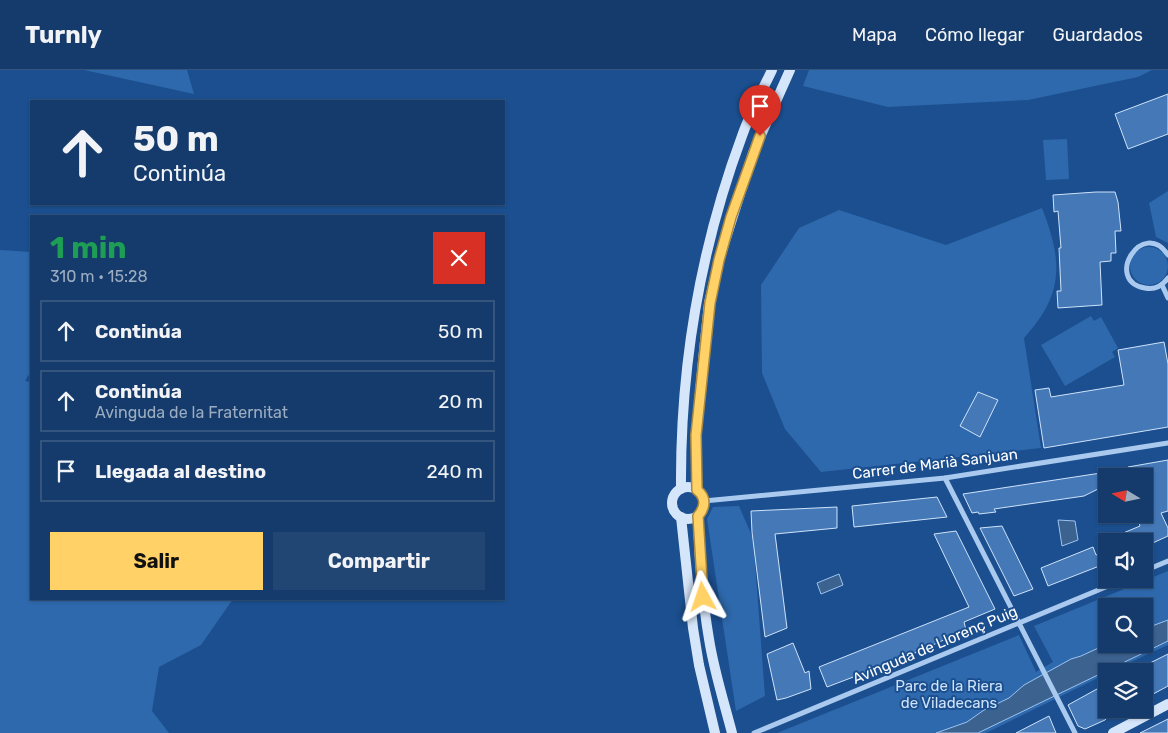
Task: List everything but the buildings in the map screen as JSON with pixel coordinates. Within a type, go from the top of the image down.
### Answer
[{"type":"street","points":[[681,489],[680,446],[684,398],[698,289],[707,247],[742,134],[772,70]]},
{"type":"street","points":[[697,490],[696,435],[710,303],[717,268],[731,217],[753,153],[790,70]]},
{"type":"street","points":[[1168,255],[1162,248],[1156,245],[1142,245],[1135,248],[1126,262],[1129,277],[1133,283],[1140,287],[1155,288],[1162,285],[1168,278]]},
{"type":"street","points":[[1162,285],[1168,298]]},
{"type":"street","name":"Carrer de Marià Sanjuan","points":[[704,500],[945,478],[1168,443]]},
{"type":"street","points":[[945,478],[1075,733]]},
{"type":"street","points":[[689,487],[697,490],[704,500],[703,509],[698,516],[690,519],[682,517],[676,512],[673,503],[676,494],[681,489],[689,487]]},
{"type":"street","points":[[698,516],[703,597],[709,639],[715,671],[732,733]]},
{"type":"street","points":[[682,517],[693,628],[699,665],[715,733]]},
{"type":"street","points":[[1153,567],[1168,561]]},
{"type":"street","name":"Avinguda de Llorenç Puig","points":[[754,733],[1104,588]]},
{"type":"street","points":[[1113,733],[1168,704]]},
{"type":"green space","points":[[84,70],[187,70],[194,94]]},
{"type":"green space","points":[[809,70],[1152,70],[1138,77],[1028,100],[888,107],[803,86]]},
{"type":"green space","points":[[1067,139],[1069,179],[1046,180],[1043,140]]},
{"type":"green space","points":[[1168,191],[1168,243],[1156,237],[1149,203]]},
{"type":"green space","points":[[1042,208],[1054,245],[1056,277],[1047,307],[1024,338],[1041,448],[821,472],[785,429],[762,373],[761,285],[799,228],[839,210],[946,245]]},
{"type":"green space","points":[[1149,247],[1163,252],[1168,266],[1163,280],[1149,285],[1135,280],[1130,266],[1135,252]]},
{"type":"green space","points":[[0,250],[30,252],[30,373],[25,381],[30,382],[30,600],[232,600],[201,645],[159,667],[152,711],[169,733],[0,733]]},
{"type":"green space","points":[[1091,316],[1094,321],[1101,317],[1118,348],[1112,352],[1115,357],[1065,386],[1041,345]]},
{"type":"green space","points":[[739,506],[752,536],[754,550],[765,696],[736,711],[707,519],[713,507]]},
{"type":"green space","points":[[1168,571],[1168,645],[1153,652],[1153,598],[1102,598],[1127,588],[1153,588],[1153,577]]},
{"type":"green space","name":"Parc de la Riera de Viladecans","points":[[1098,600],[1098,653],[1150,653],[1129,663],[1098,663],[1098,678],[986,733],[777,733],[1019,635],[1036,672],[1053,662],[1034,626]]},
{"type":"shaded area","points":[[1058,520],[1075,521],[1078,540],[1062,546]]},
{"type":"shaded area","points":[[839,574],[843,585],[821,594],[817,583]]},
{"type":"shaded area","points":[[1168,620],[1168,641],[1153,648],[1153,626]]},
{"type":"shaded area","points":[[1098,648],[1098,653],[1143,653],[1123,663],[1098,663],[1098,675],[978,733],[936,733],[967,722],[984,710],[1009,698],[1024,685],[1071,659]]},
{"type":"route","points":[[703,597],[698,516],[702,511],[704,503],[701,493],[697,490],[696,435],[710,303],[731,217],[760,136]]}]
